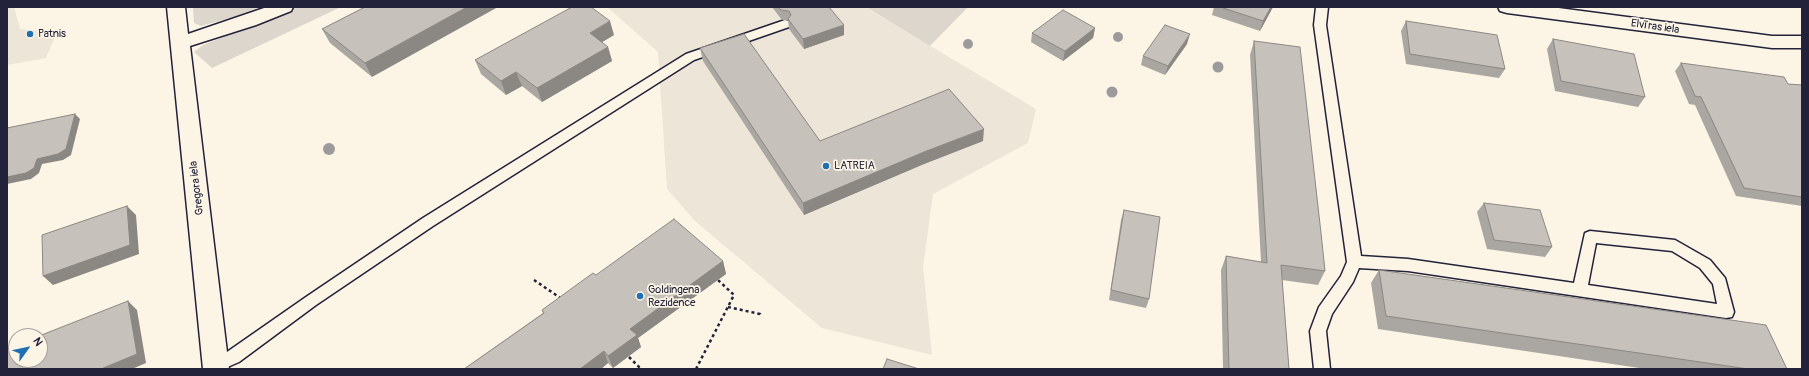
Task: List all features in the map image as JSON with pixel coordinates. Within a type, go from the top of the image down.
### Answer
[{"type":"street","name":"Gregora iela","points":[[176,7],[216,367]]},
{"type":"street","points":[[180,43],[249,21],[284,7]]},
{"type":"street","name":"Elvīras iela","points":[[1507,7],[1772,42],[1802,42]]},
{"type":"lane","points":[[1322,7],[1320,25],[1354,262],[1348,278],[1325,312],[1318,331],[1322,369]]},
{"type":"lane","points":[[216,367],[233,357],[311,301],[428,222],[690,57],[785,24]]},
{"type":"lane","points":[[1354,262],[1408,265],[1726,312],[1720,282],[1706,264],[1675,246],[1590,236],[1580,290]]},
{"type":"path","points":[[534,280],[565,301]]},
{"type":"path","points":[[696,369],[734,295],[718,280]]},
{"type":"path","points":[[728,308],[760,314],[760,316]]},
{"type":"path","points":[[629,357],[641,369]]},
{"type":"shaded area","name":"Patnis","points":[[7,7],[14,7],[20,29],[53,32],[55,37],[46,58],[7,65]]},
{"type":"shaded area","points":[[193,7],[260,7],[234,17],[201,26],[194,23]]},
{"type":"shaded area","points":[[290,7],[341,7],[212,68],[194,52],[203,45],[285,13]]},
{"type":"shaded area","name":"LATREIA","points":[[607,7],[865,7],[1036,109],[1028,143],[933,194],[923,267],[932,355],[822,328],[695,221],[667,189],[658,52]]},
{"type":"shaded area","points":[[866,7],[968,7],[930,46]]},
{"type":"building","points":[[365,7],[467,7],[365,63],[322,29]]},
{"type":"building","points":[[572,7],[591,7],[610,21],[590,33],[608,47],[537,88],[516,72],[501,81],[475,60]]},
{"type":"building","points":[[778,7],[829,7],[844,25],[803,39],[788,19],[791,15],[789,11],[781,10]]},
{"type":"building","points":[[1220,7],[1271,7],[1263,21]]},
{"type":"building","points":[[1063,10],[1095,28],[1065,51],[1032,33]]},
{"type":"building","points":[[1406,21],[1497,35],[1505,69],[1410,54]]},
{"type":"building","points":[[1165,25],[1190,34],[1168,66],[1143,56]]},
{"type":"building","points":[[744,34],[820,141],[949,89],[984,129],[924,152],[803,203],[700,48]]},
{"type":"building","points":[[1553,39],[1634,54],[1645,97],[1561,81]]},
{"type":"building","points":[[1254,41],[1300,47],[1321,233],[1325,271],[1281,265],[1289,369],[1229,369],[1226,256],[1267,263]]},
{"type":"building","points":[[1681,63],[1784,77],[1788,84],[1802,85],[1802,197],[1744,188],[1701,97],[1695,96]]},
{"type":"building","points":[[75,114],[66,149],[58,154],[37,159],[34,168],[26,173],[7,177],[7,128]]},
{"type":"building","points":[[1484,203],[1540,210],[1552,247],[1494,240]]},
{"type":"building","points":[[127,206],[130,245],[43,276],[42,235]]},
{"type":"building","points":[[1124,210],[1160,217],[1149,299],[1111,290]]},
{"type":"building","name":"Goldingena Rezidence","points":[[674,219],[723,261],[630,329],[637,335],[608,356],[604,351],[580,369],[464,369],[544,313],[542,310],[593,273],[596,275]]},
{"type":"building","points":[[1379,270],[1766,325],[1787,369],[1748,369],[1386,316]]},
{"type":"building","points":[[128,301],[137,354],[101,369],[7,369],[8,349],[8,368],[48,368],[48,332]]},
{"type":"building","points":[[887,359],[919,369],[883,369]]},
{"type":"place","name":"Patnis","points":[[30,34]]},
{"type":"place","name":"LATREIA","points":[[826,166]]},
{"type":"place","name":"Goldingena Rezidence","points":[[640,296]]}]
